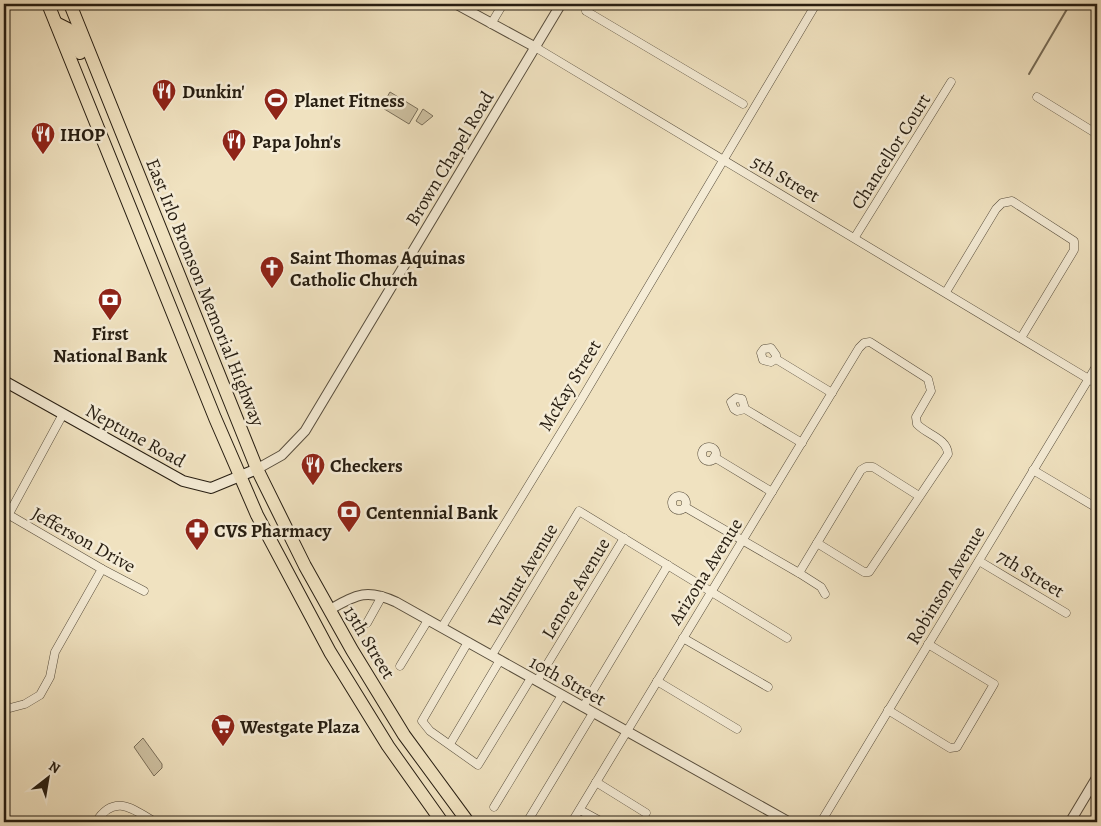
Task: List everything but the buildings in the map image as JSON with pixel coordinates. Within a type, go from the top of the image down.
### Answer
[{"type":"highway","name":"East Irlo Bronson Memorial Highway","points":[[48,4],[240,478]]},
{"type":"highway","name":"East Irlo Bronson Memorial Highway","points":[[70,4],[257,469]]},
{"type":"highway","points":[[56,24],[68,29],[80,54],[98,74]]},
{"type":"highway","points":[[103,142],[120,162],[136,169]]},
{"type":"highway","points":[[117,175],[126,177],[134,184],[152,224],[162,233]]},
{"type":"highway","name":"13th Street","points":[[257,469],[329,610],[404,734],[468,822]]},
{"type":"highway","name":"13th Street","points":[[240,478],[276,554],[335,660],[388,746],[442,822]]},
{"type":"main road","name":"Neptune Road","points":[[4,381],[183,481],[212,488],[240,478],[257,469]]},
{"type":"street","name":"5th Street","points":[[456,4],[535,47],[856,237],[1097,384]]},
{"type":"street","points":[[491,24],[503,4]]},
{"type":"street","name":"Brown Chapel Road","points":[[257,469],[282,455],[308,426],[561,4]]},
{"type":"street","points":[[590,4],[586,11],[743,104]]},
{"type":"street","name":"McKay Street","points":[[442,627],[816,4]]},
{"type":"street","name":"Chancellor Court","points":[[856,237],[951,82]]},
{"type":"street","points":[[1037,97],[1097,134]]},
{"type":"street","points":[[946,292],[996,209],[1002,203],[1012,201],[1074,241],[1074,250],[1021,338]]},
{"type":"street","name":"Arizona Avenue","points":[[572,822],[858,348],[864,343],[870,342],[931,382],[931,391],[916,417],[917,424],[943,442],[948,454],[927,488],[919,496]]},
{"type":"street","points":[[776,359],[832,393]]},
{"type":"street","name":"Robinson Avenue","points":[[821,822],[1097,365]]},
{"type":"street","points":[[745,408],[802,443]]},
{"type":"street","points":[[4,524],[6,513],[63,414]]},
{"type":"street","points":[[714,457],[772,492]]},
{"type":"street","points":[[799,573],[817,543],[861,470],[866,467],[873,467],[919,496],[869,572],[864,572],[817,543]]},
{"type":"street","points":[[1033,470],[1097,508]]},
{"type":"street","points":[[685,507],[799,573],[822,588],[825,594]]},
{"type":"street","name":"Walnut Avenue","points":[[450,744],[579,511],[624,538]]},
{"type":"street","name":"Jefferson Drive","points":[[6,513],[102,569],[144,591]]},
{"type":"street","points":[[624,538],[712,590],[787,638]]},
{"type":"street","name":"Lenore Avenue","points":[[450,744],[478,766],[624,538]]},
{"type":"street","name":"7th Street","points":[[979,560],[1066,613]]},
{"type":"street","points":[[583,706],[668,565]]},
{"type":"street","points":[[4,704],[10,708],[26,704],[40,695],[50,677],[55,652],[102,569]]},
{"type":"street","name":"10th Street","points":[[329,610],[356,595],[370,593],[382,596],[442,627],[788,822]]},
{"type":"street","points":[[367,623],[382,596]]},
{"type":"street","points":[[400,666],[428,620]]},
{"type":"street","points":[[683,638],[768,687]]},
{"type":"street","points":[[450,744],[430,731],[422,721],[468,642]]},
{"type":"street","points":[[888,710],[950,748],[957,747],[994,684],[928,644]]},
{"type":"street","points":[[656,681],[736,729]]},
{"type":"street","points":[[494,807],[562,695]]},
{"type":"street","points":[[527,822],[593,713]]},
{"type":"street","points":[[1070,822],[1097,777]]},
{"type":"street","points":[[596,782],[646,813]]},
{"type":"street","points":[[96,822],[112,806],[122,805],[155,822]]},
{"type":"street","points":[[580,810],[602,822]]},
{"type":"shaded area","points":[[390,92],[418,109],[409,124],[381,107]]},
{"type":"shaded area","points":[[423,109],[433,116],[422,125],[416,121]]},
{"type":"shaded area","points":[[143,738],[162,764],[162,768],[154,776],[134,747]]},
{"type":"waterway","points":[[1029,74],[1070,4]]},
{"type":"place","name":"Dunkin'","points":[[164,112]]},
{"type":"place","name":"Planet Fitness","points":[[276,121]]},
{"type":"place","name":"IHOP","points":[[43,155]]},
{"type":"place","name":"Papa John's","points":[[234,162]]},
{"type":"place","name":"Saint Thomas Aquinas Catholic Church","points":[[272,289]]},
{"type":"place","name":"First National Bank","points":[[110,321]]},
{"type":"place","name":"Checkers","points":[[313,486]]},
{"type":"place","name":"Centennial Bank","points":[[349,533]]},
{"type":"place","name":"CVS Pharmacy","points":[[197,551]]},
{"type":"place","name":"Westgate Plaza","points":[[223,747]]}]
